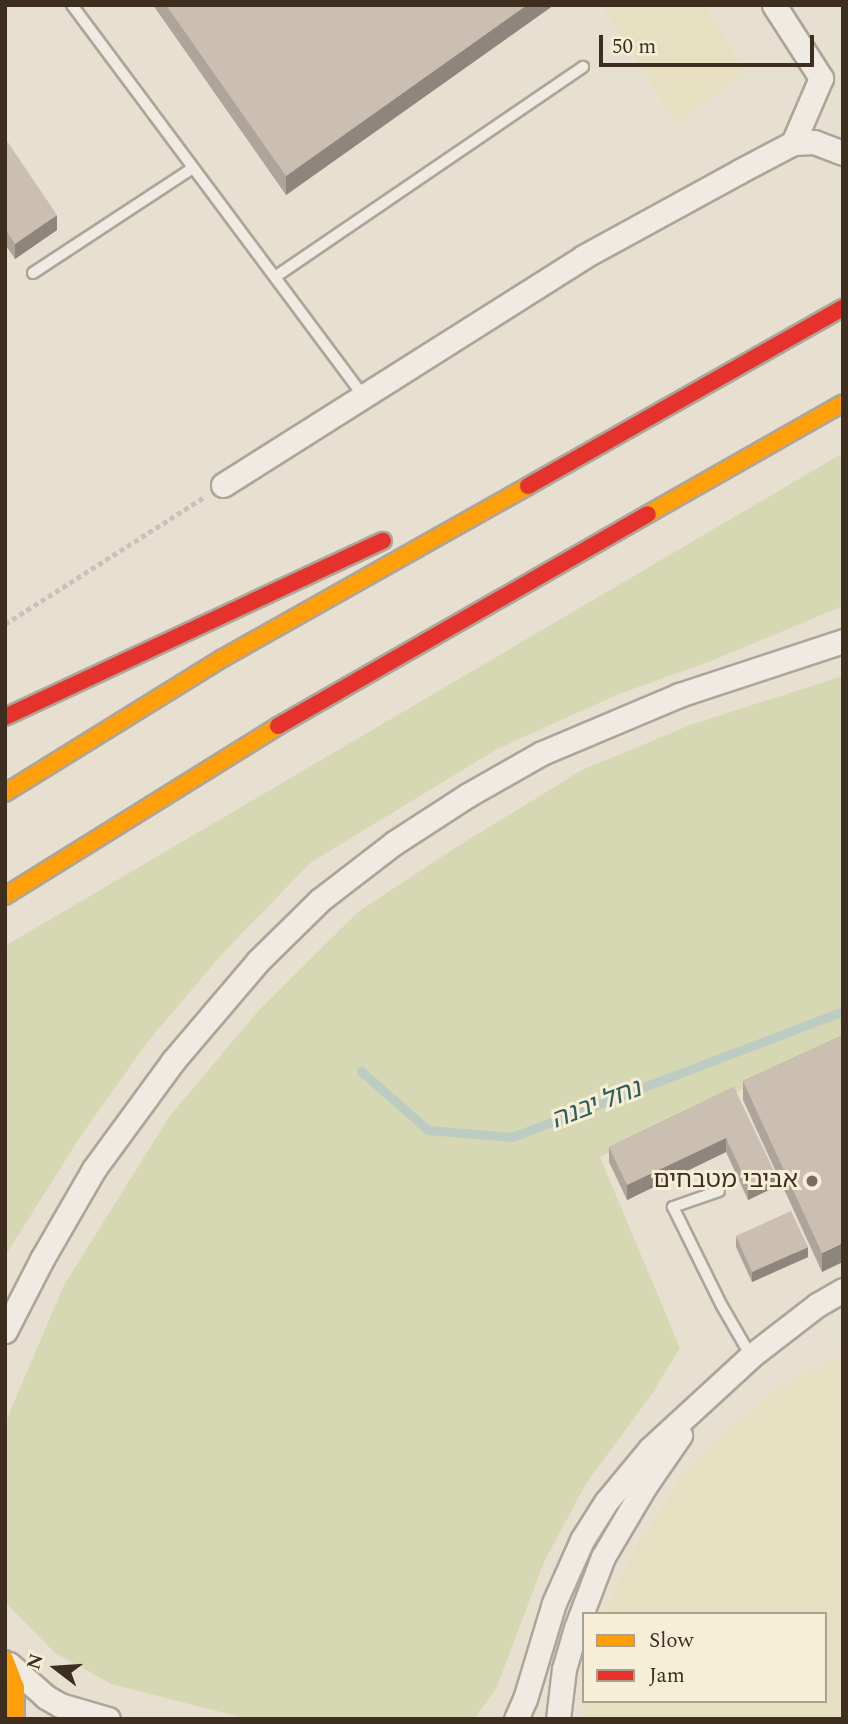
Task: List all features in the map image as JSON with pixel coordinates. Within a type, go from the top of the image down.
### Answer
[{"type":"main road","points":[[5,793],[223,658],[843,308]]},
{"type":"main road","points":[[5,896],[311,705],[843,403]]},
{"type":"main road","points":[[459,505],[661,411]]},
{"type":"main road","points":[[5,717],[396,535]]},
{"type":"main road","points":[[7,1662],[16,1688],[16,1719]]},
{"type":"street","points":[[774,5],[821,78],[793,143]]},
{"type":"street","points":[[223,485],[583,257],[793,143],[814,142],[843,153]]},
{"type":"street","points":[[5,1331],[42,1259],[94,1169],[173,1061],[258,961],[320,900],[394,843],[468,795],[542,754],[679,695],[843,641]]},
{"type":"street","points":[[516,1719],[525,1699],[554,1603],[582,1540],[606,1502],[650,1449],[699,1407],[751,1356],[817,1305],[843,1290]]},
{"type":"street","points":[[583,1612],[603,1557],[645,1486],[699,1407]]},
{"type":"street","points":[[558,1719],[564,1669],[582,1614]]},
{"type":"street","points":[[7,1662],[46,1697],[60,1705],[108,1719]]},
{"type":"lane","points":[[72,5],[363,396]]},
{"type":"lane","points":[[275,277],[583,67]]},
{"type":"lane","points":[[33,273],[193,168]]},
{"type":"lane","points":[[719,1191],[673,1206],[722,1306],[751,1356]]},
{"type":"path","points":[[5,624],[223,485]]},
{"type":"shaded area","points":[[601,5],[705,5],[745,71],[677,125]]},
{"type":"shaded area","points":[[843,1354],[843,1719],[585,1719],[582,1703],[827,1703],[827,1612],[606,1612],[632,1553],[688,1467],[777,1388]]},
{"type":"green space","points":[[843,453],[843,606],[711,661],[619,694],[497,749],[310,863],[223,953],[149,1040],[82,1134],[5,1256],[5,946]]},
{"type":"green space","points":[[843,676],[843,1042],[600,1157],[680,1348],[652,1394],[587,1482],[544,1562],[496,1689],[474,1719],[248,1719],[111,1684],[55,1653],[5,1602],[5,1423],[64,1285],[169,1117],[258,1011],[358,912],[455,848],[582,770],[693,724]]},
{"type":"building","points":[[166,5],[527,5],[286,176]]},
{"type":"building","points":[[5,138],[57,215],[15,244],[5,229]]},
{"type":"building","name":"אביבי מטבחים","points":[[843,1035],[843,1243],[822,1253],[743,1081]]},
{"type":"building","points":[[734,1087],[775,1173],[748,1185],[726,1138],[627,1185],[609,1147]]},
{"type":"building","points":[[791,1211],[808,1247],[752,1272],[736,1236]]},
{"type":"waterway","name":"נחל יבנה","points":[[361,1071],[428,1130],[512,1137],[843,1011]]},
{"type":"traffic: slow","points":[[648,514],[843,403]]},
{"type":"traffic: slow","points":[[5,793],[223,658],[528,486]]},
{"type":"traffic: slow","points":[[5,896],[278,726]]},
{"type":"traffic: slow","points":[[5,1659],[16,1688],[16,1719]]},
{"type":"traffic: jam","points":[[528,486],[843,308]]},
{"type":"traffic: jam","points":[[278,726],[648,514]]},
{"type":"traffic: jam","points":[[5,717],[383,541]]},
{"type":"place","name":"אביבי מטבחים","points":[[812,1181]]}]
